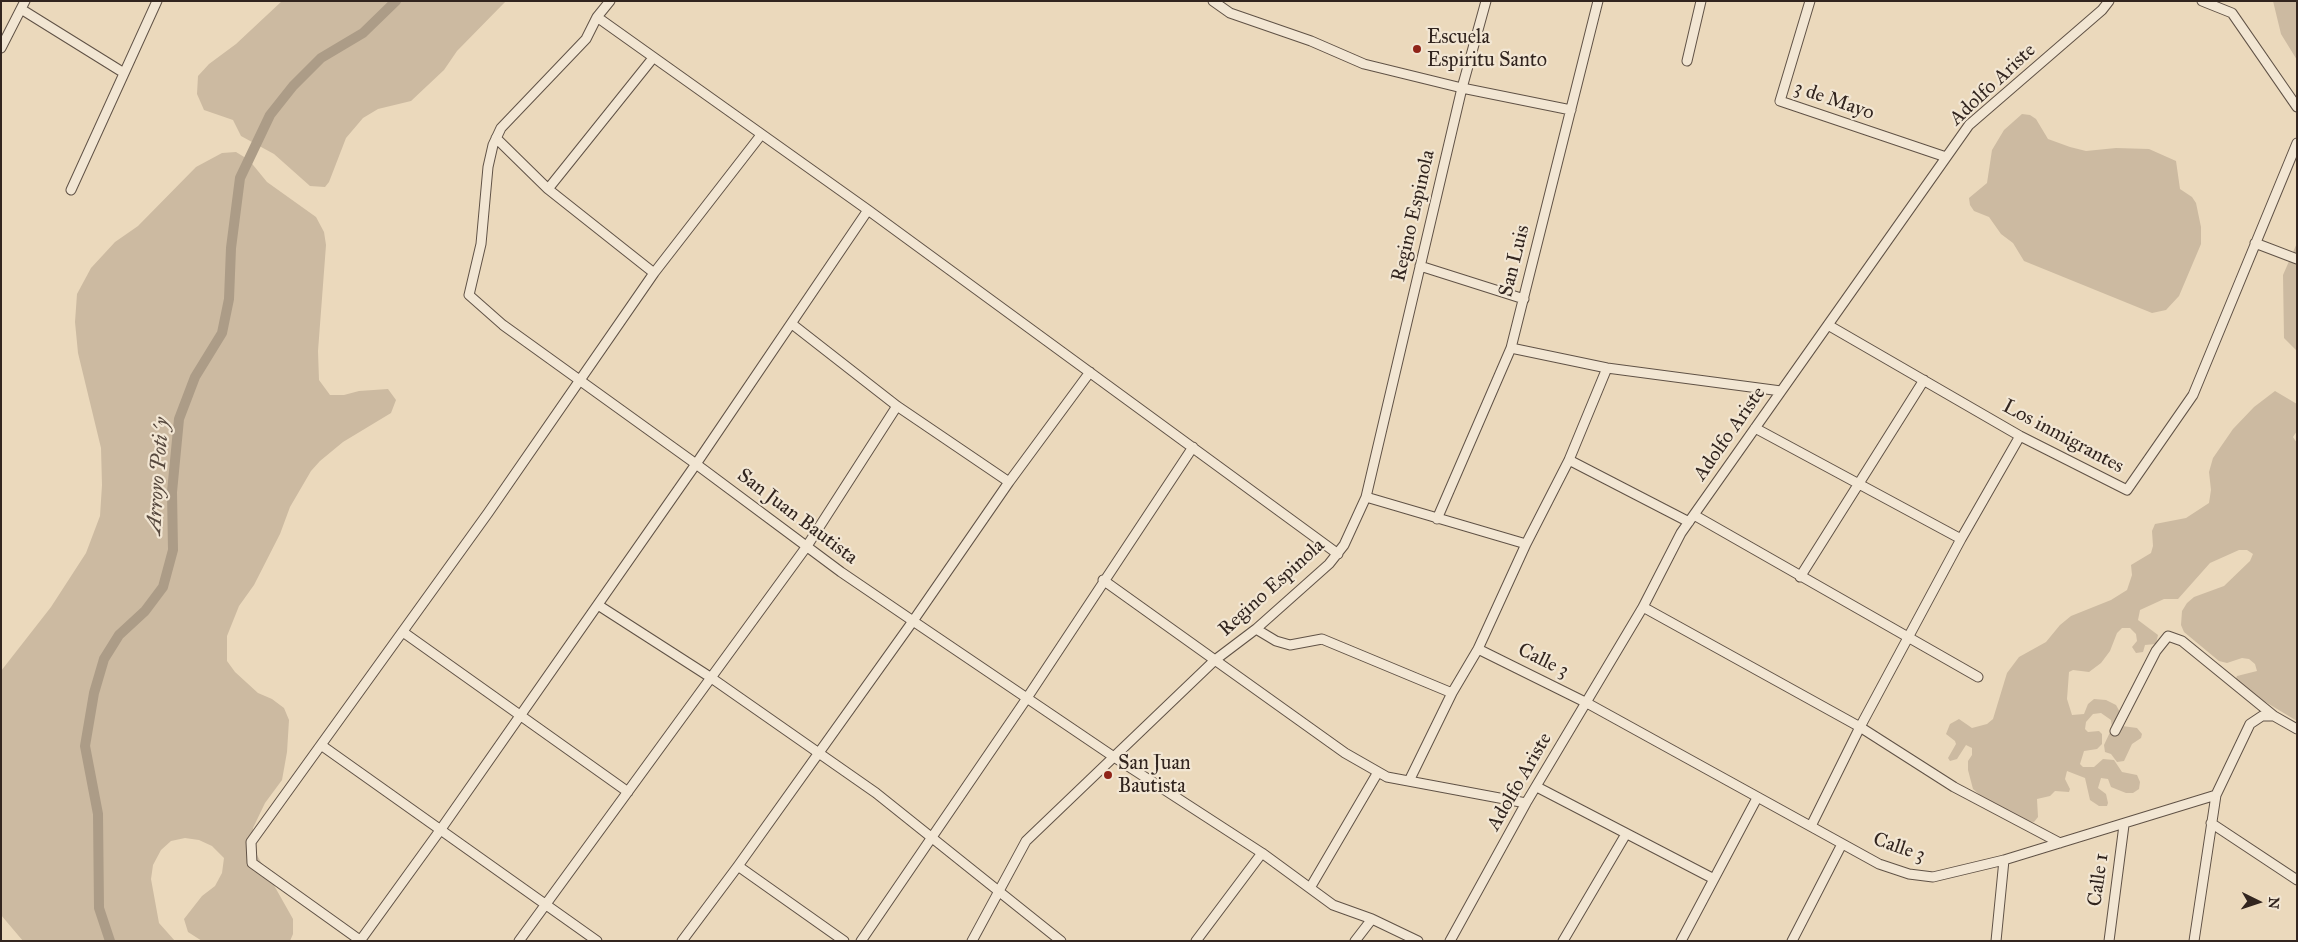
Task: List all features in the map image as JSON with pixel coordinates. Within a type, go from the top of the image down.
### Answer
[{"type":"street","points":[[71,190],[157,1]]},
{"type":"street","points":[[610,1],[597,18],[586,39],[501,128],[496,138],[548,189],[654,272]]},
{"type":"street","points":[[1213,1],[1230,12],[1311,41],[1364,64],[1462,88],[1571,110]]},
{"type":"street","name":"Regino Espinola","points":[[972,941],[1026,841],[1214,660],[1256,629],[1329,564],[1338,554],[1355,525],[1366,497],[1462,88],[1486,1]]},
{"type":"street","points":[[1687,61],[1701,1]]},
{"type":"street","name":"3 de Mayo","points":[[1810,1],[1780,101],[1946,157]]},
{"type":"street","name":"Adolfo Ariste","points":[[1450,941],[1526,803],[1537,788],[1643,607],[1691,519],[1969,125],[2102,10],[2109,1]]},
{"type":"street","points":[[2202,1],[2232,13],[2297,107]]},
{"type":"street","name":"San Luis","points":[[1437,519],[1511,348],[1596,2]]},
{"type":"street","points":[[1,48],[23,5],[124,73]]},
{"type":"street","points":[[597,18],[868,210],[1338,554]]},
{"type":"street","points":[[548,189],[653,58]]},
{"type":"street","points":[[761,135],[654,272],[488,512],[251,842],[252,863],[361,941],[442,829],[696,464],[868,210]]},
{"type":"street","name":"San Juan Bautista","points":[[496,138],[488,167],[481,244],[469,294],[503,325],[806,546],[913,621],[1114,757],[1262,853],[1333,905],[1372,919],[1418,941]]},
{"type":"street","name":"Los inmigrantes","points":[[1828,325],[2020,436],[2127,490],[2193,395],[2297,143]]},
{"type":"street","points":[[2255,243],[2297,259]]},
{"type":"street","points":[[1420,266],[1524,299]]},
{"type":"street","points":[[792,324],[897,406],[1009,482]]},
{"type":"street","points":[[1511,348],[1607,368],[1781,391]]},
{"type":"street","points":[[1409,781],[1452,693],[1478,649],[1526,544],[1570,460],[1607,368]]},
{"type":"street","points":[[682,941],[738,866],[913,621],[1009,482],[1090,372]]},
{"type":"street","points":[[1800,577],[1924,380]]},
{"type":"street","points":[[519,941],[806,546],[897,406]]},
{"type":"street","points":[[1755,428],[1961,539]]},
{"type":"street","points":[[1811,826],[1908,636],[2020,436]]},
{"type":"street","points":[[861,941],[931,835],[1027,698],[1103,580],[1193,447]]},
{"type":"street","points":[[1570,460],[1691,519],[1800,577],[1908,636],[1978,678]]},
{"type":"street","points":[[1366,497],[1526,544]]},
{"type":"street","points":[[1103,580],[1345,752],[1387,777],[1526,803]]},
{"type":"street","points":[[598,605],[710,677],[818,752],[931,835],[1061,941]]},
{"type":"street","points":[[1643,607],[1860,727],[1954,787],[2060,843]]},
{"type":"street","points":[[1256,629],[1290,645],[1322,639],[1452,693]]},
{"type":"street","points":[[403,632],[628,792]]},
{"type":"street","points":[[2115,731],[2156,652],[2168,636],[2182,641],[2274,716],[2297,729]]},
{"type":"street","name":"Calle 3","points":[[1478,649],[1587,703],[1879,864],[1909,874],[1933,877],[2004,860],[2124,825],[2216,795]]},
{"type":"street","points":[[2194,941],[2216,795],[2250,724],[2262,716],[2274,716]]},
{"type":"street","points":[[321,745],[598,941]]},
{"type":"street","points":[[1310,888],[1378,772]]},
{"type":"street","points":[[1537,788],[1714,879]]},
{"type":"street","points":[[1681,941],[1758,798]]},
{"type":"street","points":[[2211,823],[2297,880]]},
{"type":"street","name":"Calle 1","points":[[2109,941],[2124,825]]},
{"type":"street","points":[[1563,941],[1626,834]]},
{"type":"street","points":[[1792,941],[1842,844]]},
{"type":"street","points":[[1196,941],[1262,853]]},
{"type":"street","points":[[1996,941],[2004,860]]},
{"type":"street","points":[[738,866],[844,941]]},
{"type":"street","points":[[1355,941],[1372,919]]},
{"type":"shaded area","points":[[282,1],[506,1],[457,51],[444,70],[411,101],[378,109],[363,118],[346,138],[329,182],[325,187],[310,186],[274,154],[241,136],[233,120],[204,110],[197,94],[198,76],[209,64],[236,44]]},
{"type":"shaded area","points":[[2273,1],[2297,1],[2297,60],[2281,34]]},
{"type":"shaded area","points":[[2022,114],[2030,115],[2036,119],[2048,139],[2070,147],[2086,151],[2116,148],[2149,149],[2176,161],[2180,189],[2192,197],[2196,203],[2201,227],[2201,244],[2179,296],[2166,310],[2152,313],[2024,261],[2013,243],[2001,234],[1989,217],[1974,211],[1970,205],[1969,198],[1987,183],[1992,150],[2004,130]]},
{"type":"shaded area","points":[[236,152],[249,160],[267,182],[316,217],[324,232],[326,245],[318,351],[319,380],[330,395],[388,389],[396,400],[391,413],[343,442],[311,471],[290,507],[280,534],[254,585],[239,606],[227,636],[227,661],[235,672],[258,693],[272,699],[284,708],[289,720],[287,752],[282,780],[265,803],[253,828],[253,845],[293,919],[293,934],[290,941],[202,941],[188,932],[184,919],[202,896],[215,886],[222,873],[224,858],[212,846],[199,840],[185,838],[171,841],[161,850],[153,865],[151,879],[159,923],[175,941],[23,941],[1,915],[1,671],[51,607],[86,553],[100,516],[102,485],[101,448],[78,353],[75,322],[77,294],[91,268],[115,242],[138,226],[196,167],[222,153]]},
{"type":"shaded area","points":[[2297,243],[2297,351],[2284,338],[2283,275]]},
{"type":"shaded area","points":[[2275,391],[2297,404],[2297,431],[2293,437],[2297,443],[2297,721],[2234,683],[2237,676],[2257,671],[2255,664],[2249,659],[2242,658],[2227,663],[2219,661],[2184,632],[2181,625],[2182,611],[2187,603],[2194,597],[2224,586],[2250,561],[2253,554],[2247,550],[2239,550],[2210,563],[2178,599],[2164,599],[2140,610],[2138,620],[2158,635],[2156,644],[2145,645],[2143,652],[2136,653],[2132,647],[2137,641],[2136,634],[2130,628],[2122,628],[2117,633],[2110,651],[2101,663],[2089,672],[2073,670],[2069,672],[2067,699],[2072,715],[2084,714],[2088,704],[2094,699],[2106,700],[2116,705],[2121,714],[2122,726],[2137,728],[2142,734],[2141,738],[2132,744],[2124,761],[2117,762],[2111,754],[2105,752],[2104,745],[2112,728],[2111,720],[2101,713],[2093,714],[2086,722],[2085,729],[2088,732],[2099,731],[2102,734],[2102,744],[2097,749],[2084,751],[2080,764],[2083,767],[2094,767],[2103,759],[2114,760],[2122,772],[2137,775],[2140,782],[2139,789],[2133,793],[2126,793],[2111,787],[2108,779],[2101,778],[2098,788],[2106,794],[2108,803],[2107,806],[2099,806],[2090,800],[2085,778],[2067,771],[2065,779],[2070,789],[2069,792],[2055,791],[2050,796],[2037,799],[2038,817],[2034,822],[2027,821],[1980,795],[1973,789],[1968,770],[1968,761],[1972,755],[1972,748],[1966,745],[1957,759],[1950,761],[1948,758],[1956,744],[1946,734],[1950,724],[1959,719],[1972,728],[1987,724],[1993,719],[2007,673],[2019,657],[2046,642],[2060,625],[2071,616],[2111,600],[2127,590],[2132,575],[2131,565],[2151,553],[2153,546],[2152,531],[2155,524],[2186,518],[2209,503],[2211,490],[2209,472],[2213,458],[2233,429],[2254,407]]},
{"type":"waterway","name":"Arroyo Poti´y","points":[[110,941],[99,908],[98,814],[85,746],[94,693],[104,659],[119,635],[145,611],[163,587],[173,550],[172,492],[179,419],[195,377],[222,333],[229,299],[231,248],[240,178],[270,115],[293,86],[321,58],[363,33],[396,1]]},
{"type":"place","name":"Escuela Espiritu Santo","points":[[1417,49]]},
{"type":"place","name":"San Juan Bautista","points":[[1108,775]]}]
